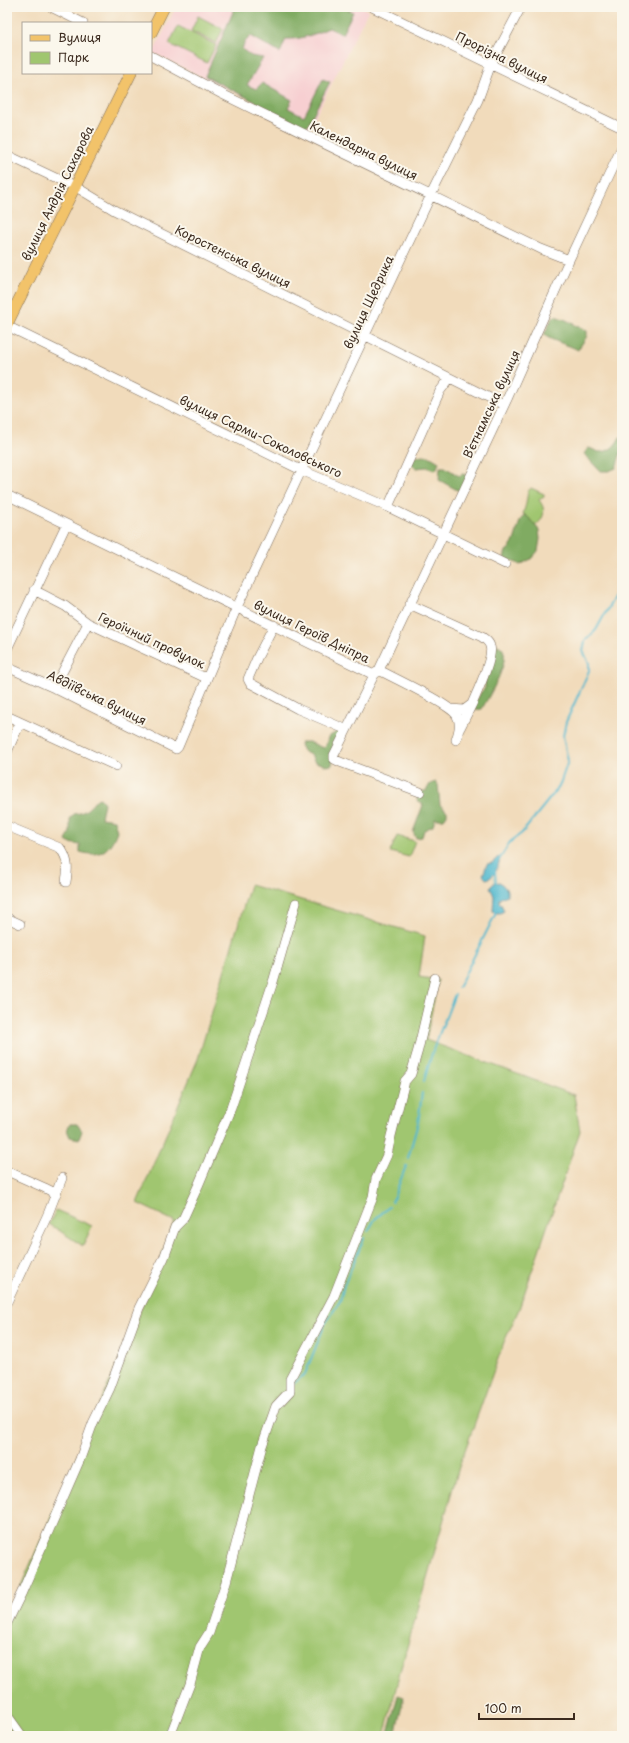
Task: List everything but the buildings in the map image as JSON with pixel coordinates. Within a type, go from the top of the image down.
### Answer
[{"type":"main road","points":[[152,31],[164,7]]},
{"type":"main road","name":"вулиця Андрія Сахарова","points":[[7,325],[131,74]]},
{"type":"street","points":[[51,7],[81,22]]},
{"type":"street","name":"Прорізна вулиця","points":[[372,7],[622,128]]},
{"type":"street","name":"вулиця Щедрика","points":[[237,607],[431,195],[478,100],[492,64],[520,7]]},
{"type":"street","name":"Календарна вулиця","points":[[152,57],[222,94],[541,249],[569,260]]},
{"type":"street","name":"Вʼєтнамська вулиця","points":[[420,792],[340,762],[334,759],[334,755],[345,729],[376,673],[504,405],[622,147]]},
{"type":"street","name":"Коростенська вулиця","points":[[7,155],[504,405]]},
{"type":"street","name":"вулиця Сарми-Соколовського","points":[[7,325],[301,470],[388,507],[505,564]]},
{"type":"street","points":[[388,507],[440,391],[450,378]]},
{"type":"street","name":"вулиця Героїв Дніпра","points":[[7,495],[66,525],[450,709]]},
{"type":"street","points":[[7,649],[66,525]]},
{"type":"street","name":"Героїчний провулок","points":[[34,590],[65,606],[88,623],[206,678]]},
{"type":"street","points":[[409,604],[482,637],[491,647],[489,660],[456,740]]},
{"type":"street","name":"вулиця Героїв Дніпра","points":[[176,749],[237,607]]},
{"type":"street","points":[[54,688],[88,623]]},
{"type":"street","points":[[274,625],[248,679],[250,683],[298,709],[345,729]]},
{"type":"street","name":"Авдіївська вулиця","points":[[7,667],[54,688],[176,749]]},
{"type":"street","points":[[450,709],[457,711],[464,710],[472,704]]},
{"type":"street","points":[[450,709],[457,715],[460,728]]},
{"type":"street","points":[[7,716],[116,766]]},
{"type":"street","points":[[7,752],[20,722]]},
{"type":"street","points":[[7,826],[60,848],[68,863],[66,882]]},
{"type":"street","points":[[7,1623],[26,1584],[80,1459],[93,1423],[110,1388],[139,1308],[164,1258],[175,1227],[183,1219],[231,1108],[273,982],[296,903]]},
{"type":"street","points":[[7,918],[20,924]]},
{"type":"street","points":[[170,1736],[190,1684],[200,1647],[209,1633],[222,1594],[262,1446],[276,1406],[290,1391],[290,1379],[334,1296],[373,1197],[376,1179],[387,1155],[390,1136],[405,1082],[411,1074],[418,1050],[435,978]]},
{"type":"street","points":[[7,1171],[51,1191],[54,1196]]},
{"type":"street","points":[[7,1302],[48,1214],[62,1178]]},
{"type":"street","points":[[7,1715],[22,1736]]},
{"type":"shaded area","points":[[176,7],[362,7],[368,11],[309,129],[153,53]]},
{"type":"green space","points":[[233,7],[343,7],[353,12],[342,34],[329,28],[303,38],[286,39],[280,53],[251,36],[245,42],[242,49],[251,56],[263,58],[247,85],[256,89],[262,83],[292,100],[288,108],[304,116],[323,79],[330,82],[306,128],[205,76],[233,12]]},
{"type":"green space","points":[[198,16],[223,29],[216,43],[191,31]]},
{"type":"green space","points":[[178,26],[216,45],[207,63],[169,44]]},
{"type":"green space","points":[[555,316],[587,331],[587,336],[578,350],[544,335],[551,320]]},
{"type":"green space","points":[[620,437],[622,437],[622,446],[616,468],[609,471],[600,471],[584,454],[588,448],[598,452],[607,451],[617,443]]},
{"type":"green space","points":[[416,456],[429,456],[439,462],[437,468],[434,470],[427,467],[416,468],[412,465],[411,461]]},
{"type":"green space","points":[[440,467],[445,467],[459,476],[463,474],[467,475],[461,491],[439,480]]},
{"type":"green space","points":[[531,488],[544,494],[544,496],[539,500],[544,511],[541,520],[535,526],[527,516],[523,514],[528,491]]},
{"type":"green space","points":[[524,515],[527,516],[539,530],[540,539],[538,551],[531,559],[520,565],[512,560],[507,561],[504,558],[506,551],[513,544],[519,524]]},
{"type":"green space","points":[[498,645],[503,650],[503,666],[495,686],[482,709],[475,710],[473,707],[481,692],[485,688],[485,680],[494,648]]},
{"type":"green space","points":[[342,729],[340,737],[335,741],[332,765],[327,766],[314,761],[312,756],[303,751],[300,745],[301,742],[309,742],[323,748],[326,745],[328,737]]},
{"type":"green space","points":[[436,782],[438,785],[440,805],[447,811],[447,815],[444,819],[435,819],[433,826],[424,830],[422,837],[416,838],[413,832],[423,805],[417,800],[418,796],[422,791],[426,791],[430,784]]},
{"type":"green space","points":[[100,798],[104,803],[101,818],[114,820],[117,831],[108,848],[104,851],[94,854],[80,852],[80,845],[66,841],[70,832],[70,819],[74,814],[87,809]]},
{"type":"green space","points":[[397,836],[415,841],[409,857],[390,852]]},
{"type":"green space","points":[[250,885],[425,936],[419,977],[438,980],[426,1040],[574,1095],[580,1131],[519,1309],[504,1342],[459,1467],[401,1668],[384,1736],[7,1736],[7,1618],[154,1279],[174,1221],[137,1203],[198,1059]]},
{"type":"green space","points":[[70,1124],[77,1124],[82,1131],[79,1139],[70,1137],[67,1130]]},
{"type":"green space","points":[[56,1210],[92,1226],[83,1246],[49,1224]]},
{"type":"green space","points":[[398,1695],[404,1697],[395,1736],[387,1736]]},
{"type":"water","points":[[498,857],[500,859],[496,872],[492,877],[486,879],[483,875],[487,864],[492,863]]},
{"type":"water","points":[[500,882],[507,890],[507,895],[499,899],[504,911],[495,913],[493,911],[494,896],[490,887],[494,883]]},
{"type":"waterway","points":[[499,860],[510,842],[522,833],[559,787],[568,761],[563,736],[566,722],[589,671],[589,663],[583,651],[585,641],[596,630],[622,583]]},
{"type":"waterway","points":[[495,871],[496,884]]},
{"type":"waterway","points":[[458,988],[495,915],[495,910]]},
{"type":"waterway","points":[[424,1081],[433,1050],[455,994]]},
{"type":"waterway","points":[[408,1158],[418,1123],[422,1093]]},
{"type":"waterway","points":[[392,1202],[406,1166]]},
{"type":"waterway","points":[[368,1231],[375,1219],[389,1207]]},
{"type":"waterway","points":[[293,1384],[305,1374],[325,1324],[340,1301],[344,1285],[364,1238]]},
{"type":"waterway","points":[[253,1465],[257,1446]]},
{"type":"waterway","points":[[201,1638],[209,1618]]},
{"type":"waterway","points":[[164,1736],[170,1725]]}]
